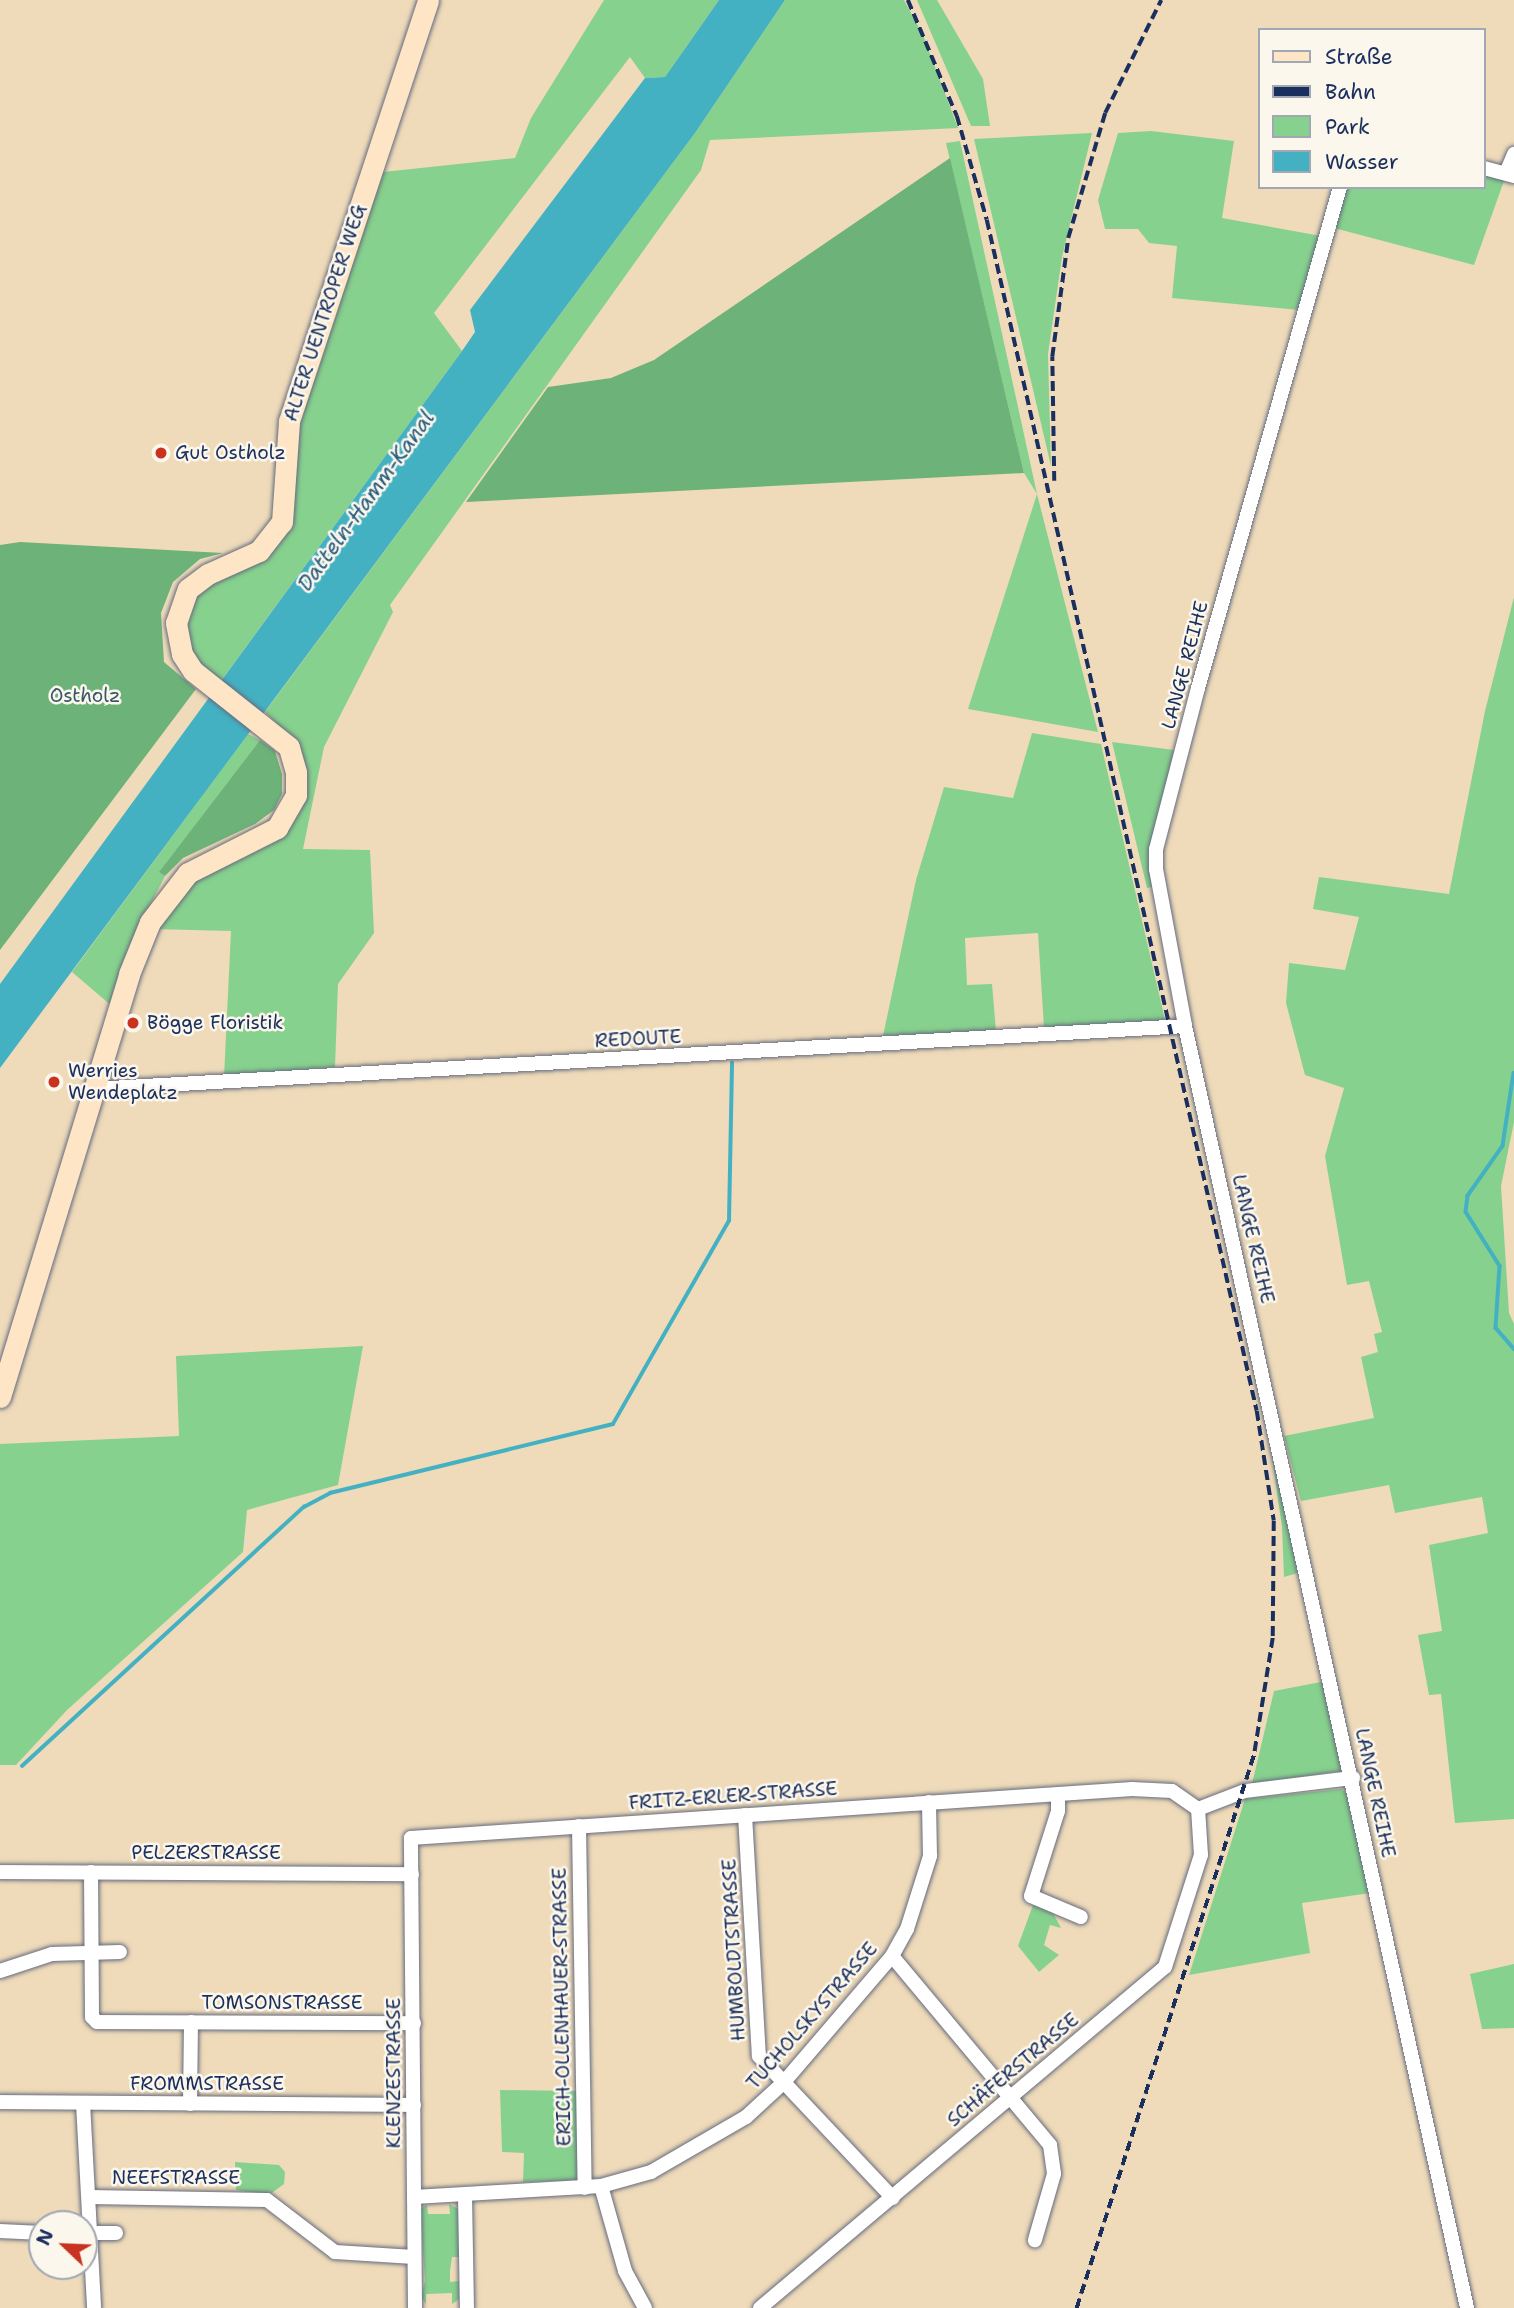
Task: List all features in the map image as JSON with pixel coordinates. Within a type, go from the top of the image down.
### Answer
[{"type":"street","name":"ALTER UENTROPER WEG","points":[[0,1397],[129,974],[160,904],[188,873],[265,836],[292,808],[298,785],[294,759],[277,735],[193,671],[181,654],[176,635],[178,611],[188,589],[208,574],[259,551],[282,522],[289,421],[428,0]]},
{"type":"street","points":[[1486,169],[1510,175],[1514,154]]},
{"type":"street","name":"LANGE REIHE","points":[[1339,189],[1254,484],[1156,849],[1156,869],[1185,1026],[1468,2308]]},
{"type":"street","name":"REDOUTE","points":[[93,1089],[1185,1026]]},
{"type":"street","points":[[1198,1808],[1245,1791],[1353,1778]]},
{"type":"street","name":"FRITZ-ERLER-STRASSE","points":[[411,1838],[1160,1788],[1182,1796],[1198,1808]]},
{"type":"street","points":[[1058,1794],[1058,1811],[1031,1896],[1081,1917]]},
{"type":"street","name":"TUCHOLSKYSTRASSE","points":[[414,2197],[601,2186],[650,2172],[746,2117],[783,2082],[892,1956],[906,1929],[927,1867],[929,1802]]},
{"type":"street","name":"SCHÄFERSTRASSE","points":[[760,2308],[1165,1967],[1201,1855],[1198,1808]]},
{"type":"street","name":"HUMBOLDTSTRASSE","points":[[745,1815],[759,2056],[893,2198]]},
{"type":"street","name":"ERICH-OLLENHAUER-STRASSE","points":[[579,1826],[585,2188]]},
{"type":"street","name":"KLENZESTRASSE","points":[[411,1838],[415,2308]]},
{"type":"street","name":"PELZERSTRASSE","points":[[0,1872],[412,1874]]},
{"type":"street","name":"TOMSONSTRASSE","points":[[92,1872],[92,2017],[97,2022],[414,2023]]},
{"type":"street","points":[[0,1971],[52,1954],[120,1952]]},
{"type":"street","points":[[892,1956],[1012,2097],[1054,2154],[1054,2174],[1035,2240]]},
{"type":"street","name":"TOMSONSTRASSE","points":[[190,2104],[191,2022]]},
{"type":"street","name":"FROMMSTRASSE","points":[[0,2102],[414,2105]]},
{"type":"street","name":"NEEFSTRASSE","points":[[83,2103],[89,2210]]},
{"type":"street","points":[[601,2186],[625,2271],[645,2308]]},
{"type":"street","points":[[466,2196],[467,2308]]},
{"type":"street","name":"NEEFSTRASSE","points":[[89,2197],[267,2200],[335,2252],[414,2257]]},
{"type":"street","points":[[0,2231],[28,2232]]},
{"type":"street","points":[[98,2233],[117,2233]]},
{"type":"street","name":"NEEFSTRASSE","points":[[92,2280],[94,2308]]},
{"type":"green space","points":[[437,0],[383,172],[515,158],[531,118],[604,0],[719,0],[665,77],[645,78],[630,57],[434,313],[462,351],[221,681],[191,660],[182,632],[195,591],[266,553],[296,417]]},
{"type":"green space","points":[[785,0],[904,0],[923,35],[958,128],[710,140],[701,170],[390,605],[393,612],[324,747],[303,849],[370,850],[374,933],[338,984],[335,1067],[224,1077],[231,931],[153,929],[180,889],[281,832],[299,747],[265,712],[695,133]]},
{"type":"green space","points":[[917,0],[937,0],[983,79],[990,126],[971,126]]},
{"type":"green space","points":[[1151,131],[1234,141],[1222,218],[1321,236],[1299,310],[1172,298],[1177,246],[1149,243],[1138,229],[1105,229],[1098,200],[1118,133]]},
{"type":"green space","points":[[1092,133],[1062,257],[1048,354],[1051,466],[974,139]]},
{"type":"green space","points":[[960,141],[1037,494],[1024,473],[946,143]]},
{"type":"green space","points":[[950,158],[1024,473],[466,502],[548,387],[611,378],[654,360]]},
{"type":"green space","points":[[1486,174],[1505,178],[1474,265],[1334,228],[1344,189],[1486,189]]},
{"type":"green space","points":[[1037,494],[1098,732],[968,709]]},
{"type":"green space","name":"Ostholz","points":[[20,542],[223,553],[200,559],[173,582],[161,613],[164,662],[196,689],[0,950],[0,545]]},
{"type":"green space","points":[[1514,597],[1514,1122],[1501,1186],[1509,1313],[1514,1324],[1514,1819],[1455,1823],[1441,1694],[1429,1695],[1418,1635],[1442,1631],[1429,1545],[1488,1533],[1482,1497],[1395,1513],[1389,1485],[1301,1501],[1284,1436],[1374,1418],[1361,1357],[1378,1352],[1374,1334],[1382,1332],[1369,1281],[1347,1285],[1325,1156],[1344,1088],[1305,1075],[1286,1003],[1289,963],[1345,970],[1359,917],[1313,909],[1319,877],[1449,894],[1485,711]]},
{"type":"green space","points":[[1032,733],[1101,744],[1166,1024],[1044,1028],[1038,933],[965,938],[967,985],[992,984],[996,1031],[883,1036],[916,880],[944,787],[1013,798]]},
{"type":"green space","points":[[248,734],[260,740],[160,871],[165,876],[146,913],[113,1007],[72,972]]},
{"type":"green space","points":[[260,740],[275,751],[282,774],[282,794],[274,810],[255,824],[183,858],[165,876],[159,872]]},
{"type":"green space","points":[[1112,742],[1174,750],[1150,855],[1152,887],[1147,888]]},
{"type":"green space","points":[[363,1346],[338,1485],[247,1510],[243,1552],[67,1710],[16,1765],[0,1765],[0,1444],[179,1436],[176,1356]]},
{"type":"green space","points":[[1268,1429],[1301,1572],[1284,1577],[1282,1527]]},
{"type":"green space","points":[[1326,1681],[1343,1766],[1340,1771],[1252,1784],[1274,1691]]},
{"type":"green space","points":[[1341,1789],[1348,1793],[1370,1893],[1302,1903],[1310,1953],[1189,1975],[1245,1799]]},
{"type":"green space","points":[[1033,1905],[1052,1911],[1061,1928],[1050,1925],[1044,1945],[1059,1955],[1039,1972],[1018,1946]]},
{"type":"green space","points":[[1514,1964],[1514,2028],[1482,2029],[1470,1974]]},
{"type":"green space","points":[[500,2090],[577,2091],[578,2180],[523,2182],[524,2153],[502,2152]]},
{"type":"green space","points":[[235,2162],[279,2165],[285,2172],[284,2184],[269,2195],[236,2190]]},
{"type":"green space","points":[[449,2204],[459,2209],[459,2257],[452,2257],[450,2282],[459,2281],[459,2299],[452,2304],[452,2293],[426,2294],[426,2304],[421,2297],[425,2281],[420,2209],[427,2205],[428,2214],[450,2214]]},
{"type":"water","name":"Datteln-Hamm-Kanal","points":[[719,0],[785,0],[695,133],[0,1068],[0,984],[462,351],[475,332],[470,310],[645,78],[665,77]]},
{"type":"waterway","points":[[22,1766],[304,1507],[330,1493],[613,1424],[729,1221],[732,1063]]},
{"type":"waterway","points":[[1514,1073],[1503,1146],[1468,1196],[1466,1212],[1500,1266],[1496,1328],[1514,1349]]},
{"type":"railway","points":[[908,0],[957,116],[987,220],[1257,1411],[1274,1521],[1273,1638],[1254,1756],[1077,2308]]},
{"type":"railway","points":[[1054,481],[1052,357],[1068,238],[1105,113],[1161,0]]},
{"type":"place","name":"Gut Ostholz","points":[[161,453]]},
{"type":"place","name":"Bögge Floristik","points":[[133,1023]]},
{"type":"place","name":"Werries Wendeplatz","points":[[54,1082]]}]
